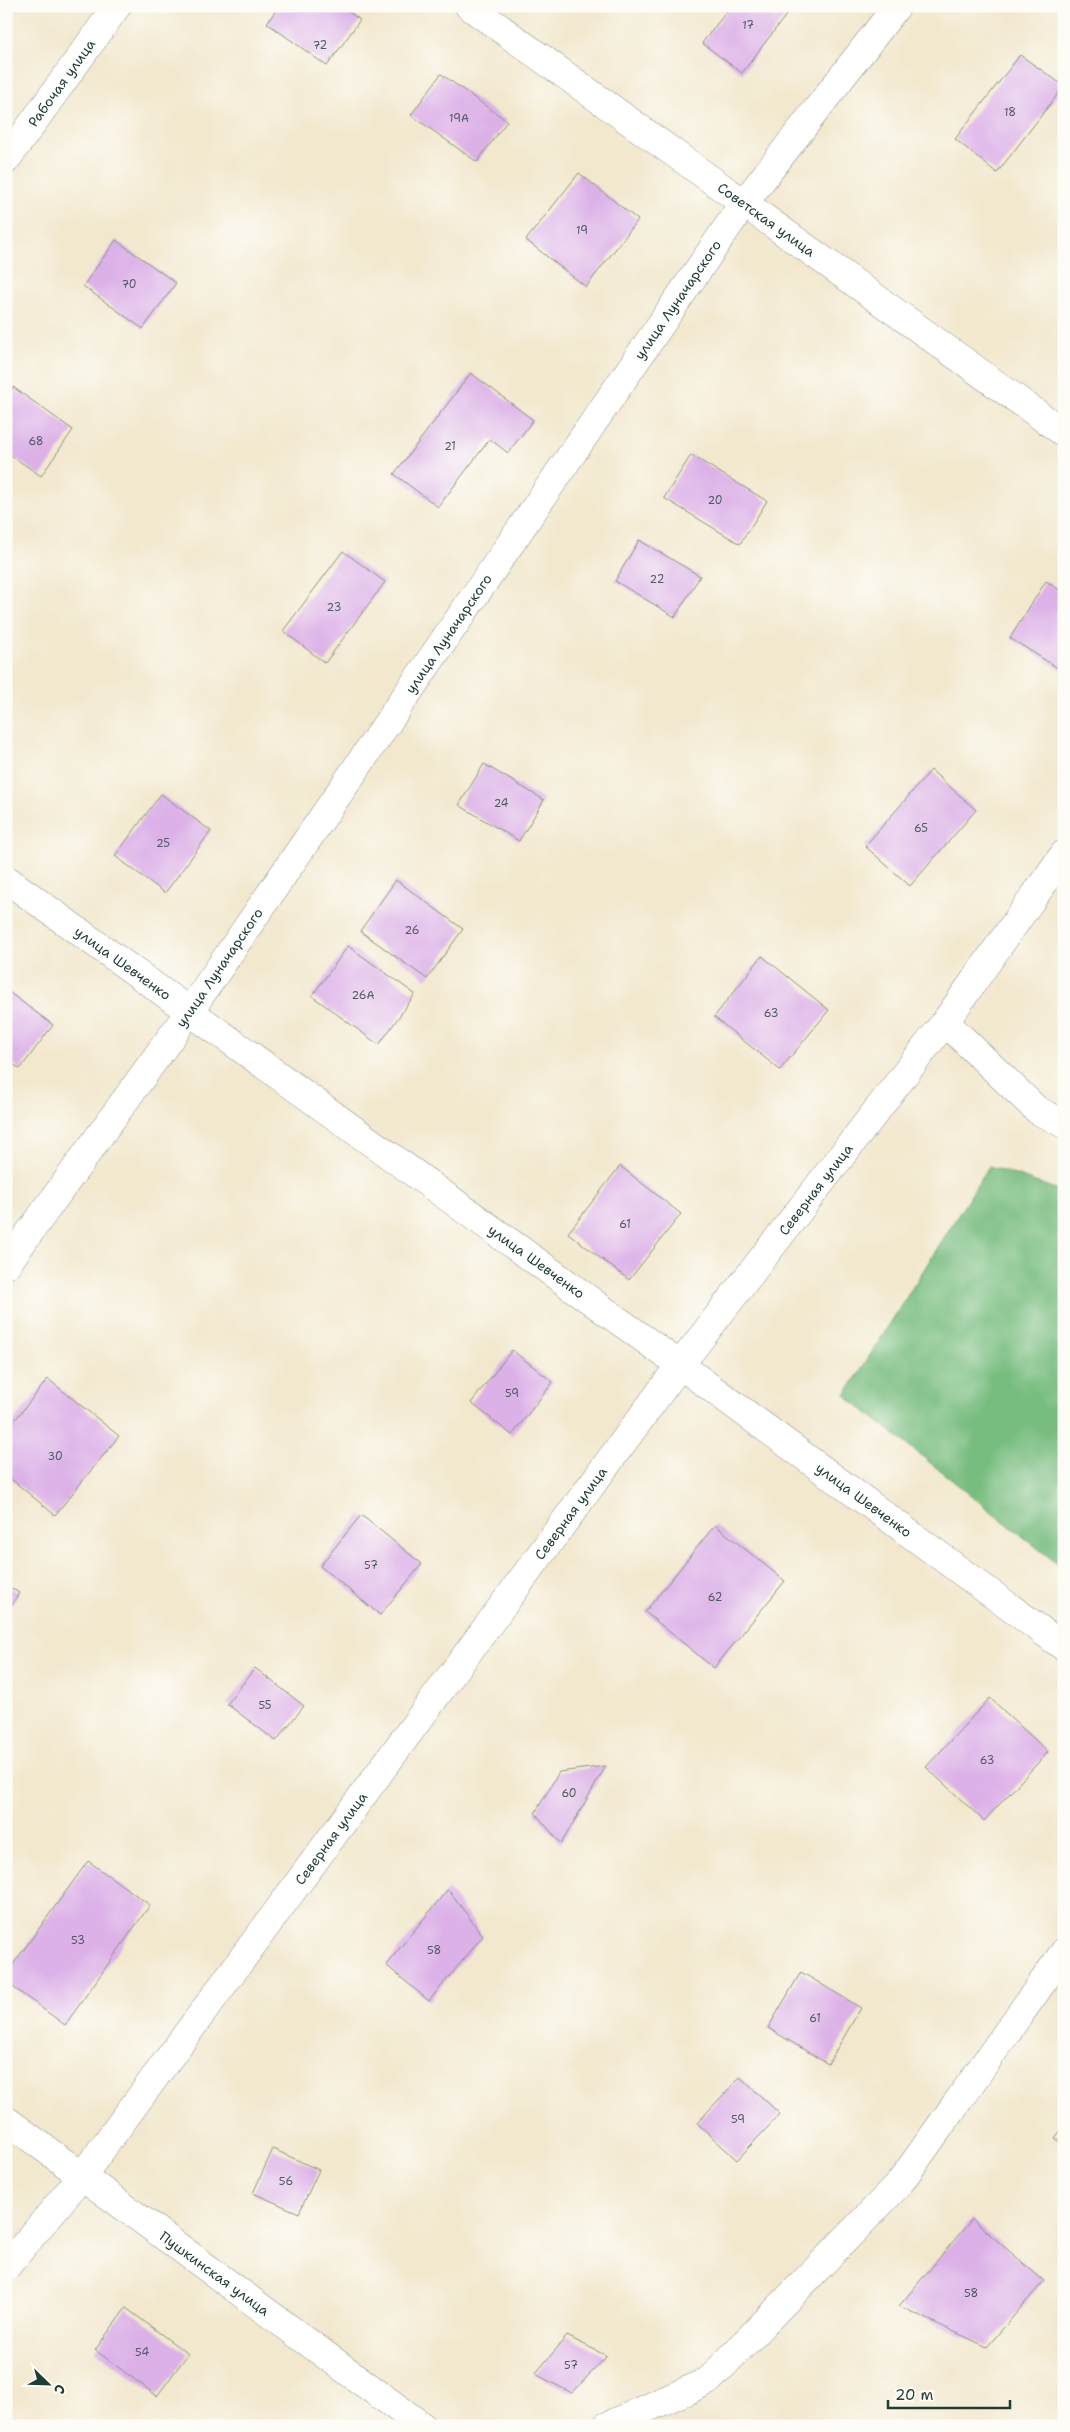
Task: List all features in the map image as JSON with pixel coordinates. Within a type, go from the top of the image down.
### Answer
[{"type":"street","name":"Рабочая улица","points":[[6,160],[117,6]]},
{"type":"street","name":"Советская улица","points":[[469,6],[1064,433]]},
{"type":"street","name":"улица Луначарского","points":[[6,1265],[189,1012],[744,204],[897,6]]},
{"type":"street","name":"Северная улица","points":[[6,2267],[82,2176],[680,1365],[945,1022],[1064,854]]},
{"type":"street","name":"улица Шевченко","points":[[6,879],[680,1365],[1064,1646]]},
{"type":"street","points":[[945,1022],[1037,1110],[1064,1124]]},
{"type":"street","points":[[607,2426],[708,2381],[899,2184],[1064,1952]]},
{"type":"street","name":"Пушкинская улица","points":[[6,2120],[422,2426]]},
{"type":"green space","points":[[989,1166],[1064,1192],[1064,1569],[845,1395]]},
{"type":"building","points":[[279,6],[341,6],[360,20],[327,66],[267,23]]},
{"type":"building","points":[[731,6],[793,6],[742,73],[702,43]]},
{"type":"building","points":[[1020,55],[1064,86],[997,173],[955,139]]},
{"type":"building","points":[[441,74],[507,121],[477,162],[411,115]]},
{"type":"building","points":[[579,173],[638,220],[586,287],[526,240]]},
{"type":"building","points":[[116,240],[176,283],[143,329],[83,286]]},
{"type":"building","points":[[471,373],[533,420],[508,453],[490,439],[438,507],[394,474]]},
{"type":"building","points":[[13,387],[73,430],[41,476],[6,452],[6,397]]},
{"type":"building","points":[[691,455],[767,501],[740,544],[664,498]]},
{"type":"building","points":[[639,540],[700,576],[675,617],[615,581]]},
{"type":"building","points":[[343,551],[385,582],[325,663],[283,631]]},
{"type":"building","points":[[1046,581],[1064,593],[1064,672],[1010,638]]},
{"type":"building","points":[[484,764],[544,800],[519,841],[459,805]]},
{"type":"building","points":[[931,770],[976,810],[910,886],[865,846]]},
{"type":"building","points":[[161,794],[211,831],[165,893],[115,856]]},
{"type":"building","points":[[396,880],[463,929],[427,979],[360,931]]},
{"type":"building","points":[[348,946],[415,994],[379,1045],[312,996]]},
{"type":"building","points":[[762,956],[829,1010],[780,1070],[714,1017]]},
{"type":"building","points":[[6,990],[53,1025],[20,1069],[6,1059]]},
{"type":"building","points":[[620,1166],[681,1214],[629,1280],[568,1233]]},
{"type":"building","points":[[512,1350],[553,1382],[512,1435],[471,1403]]},
{"type":"building","points":[[48,1379],[119,1436],[55,1515],[6,1475],[6,1431]]},
{"type":"building","points":[[361,1515],[422,1564],[380,1615],[320,1566]]},
{"type":"building","points":[[715,1525],[785,1581],[714,1668],[645,1612]]},
{"type":"building","points":[[6,1585],[19,1593],[6,1615]]},
{"type":"building","points":[[255,1668],[304,1706],[276,1741],[227,1704]]},
{"type":"building","points":[[990,1698],[1048,1752],[984,1821],[926,1767]]},
{"type":"building","points":[[606,1766],[561,1844],[535,1813],[559,1772]]},
{"type":"building","points":[[88,1861],[150,1905],[65,2025],[6,1982],[6,1974]]},
{"type":"building","points":[[448,1889],[483,1936],[429,2001],[386,1965]]},
{"type":"building","points":[[801,1972],[861,2008],[828,2064],[768,2028]]},
{"type":"building","points":[[740,2077],[780,2114],[737,2160],[697,2123]]},
{"type":"building","points":[[1064,2126],[1064,2144],[1055,2138]]},
{"type":"building","points":[[273,2149],[319,2170],[299,2213],[253,2193]]},
{"type":"building","points":[[972,2219],[1044,2281],[987,2347],[899,2306]]},
{"type":"building","points":[[126,2308],[188,2354],[157,2396],[95,2350]]},
{"type":"building","points":[[567,2336],[607,2356],[572,2393],[535,2374]]}]
